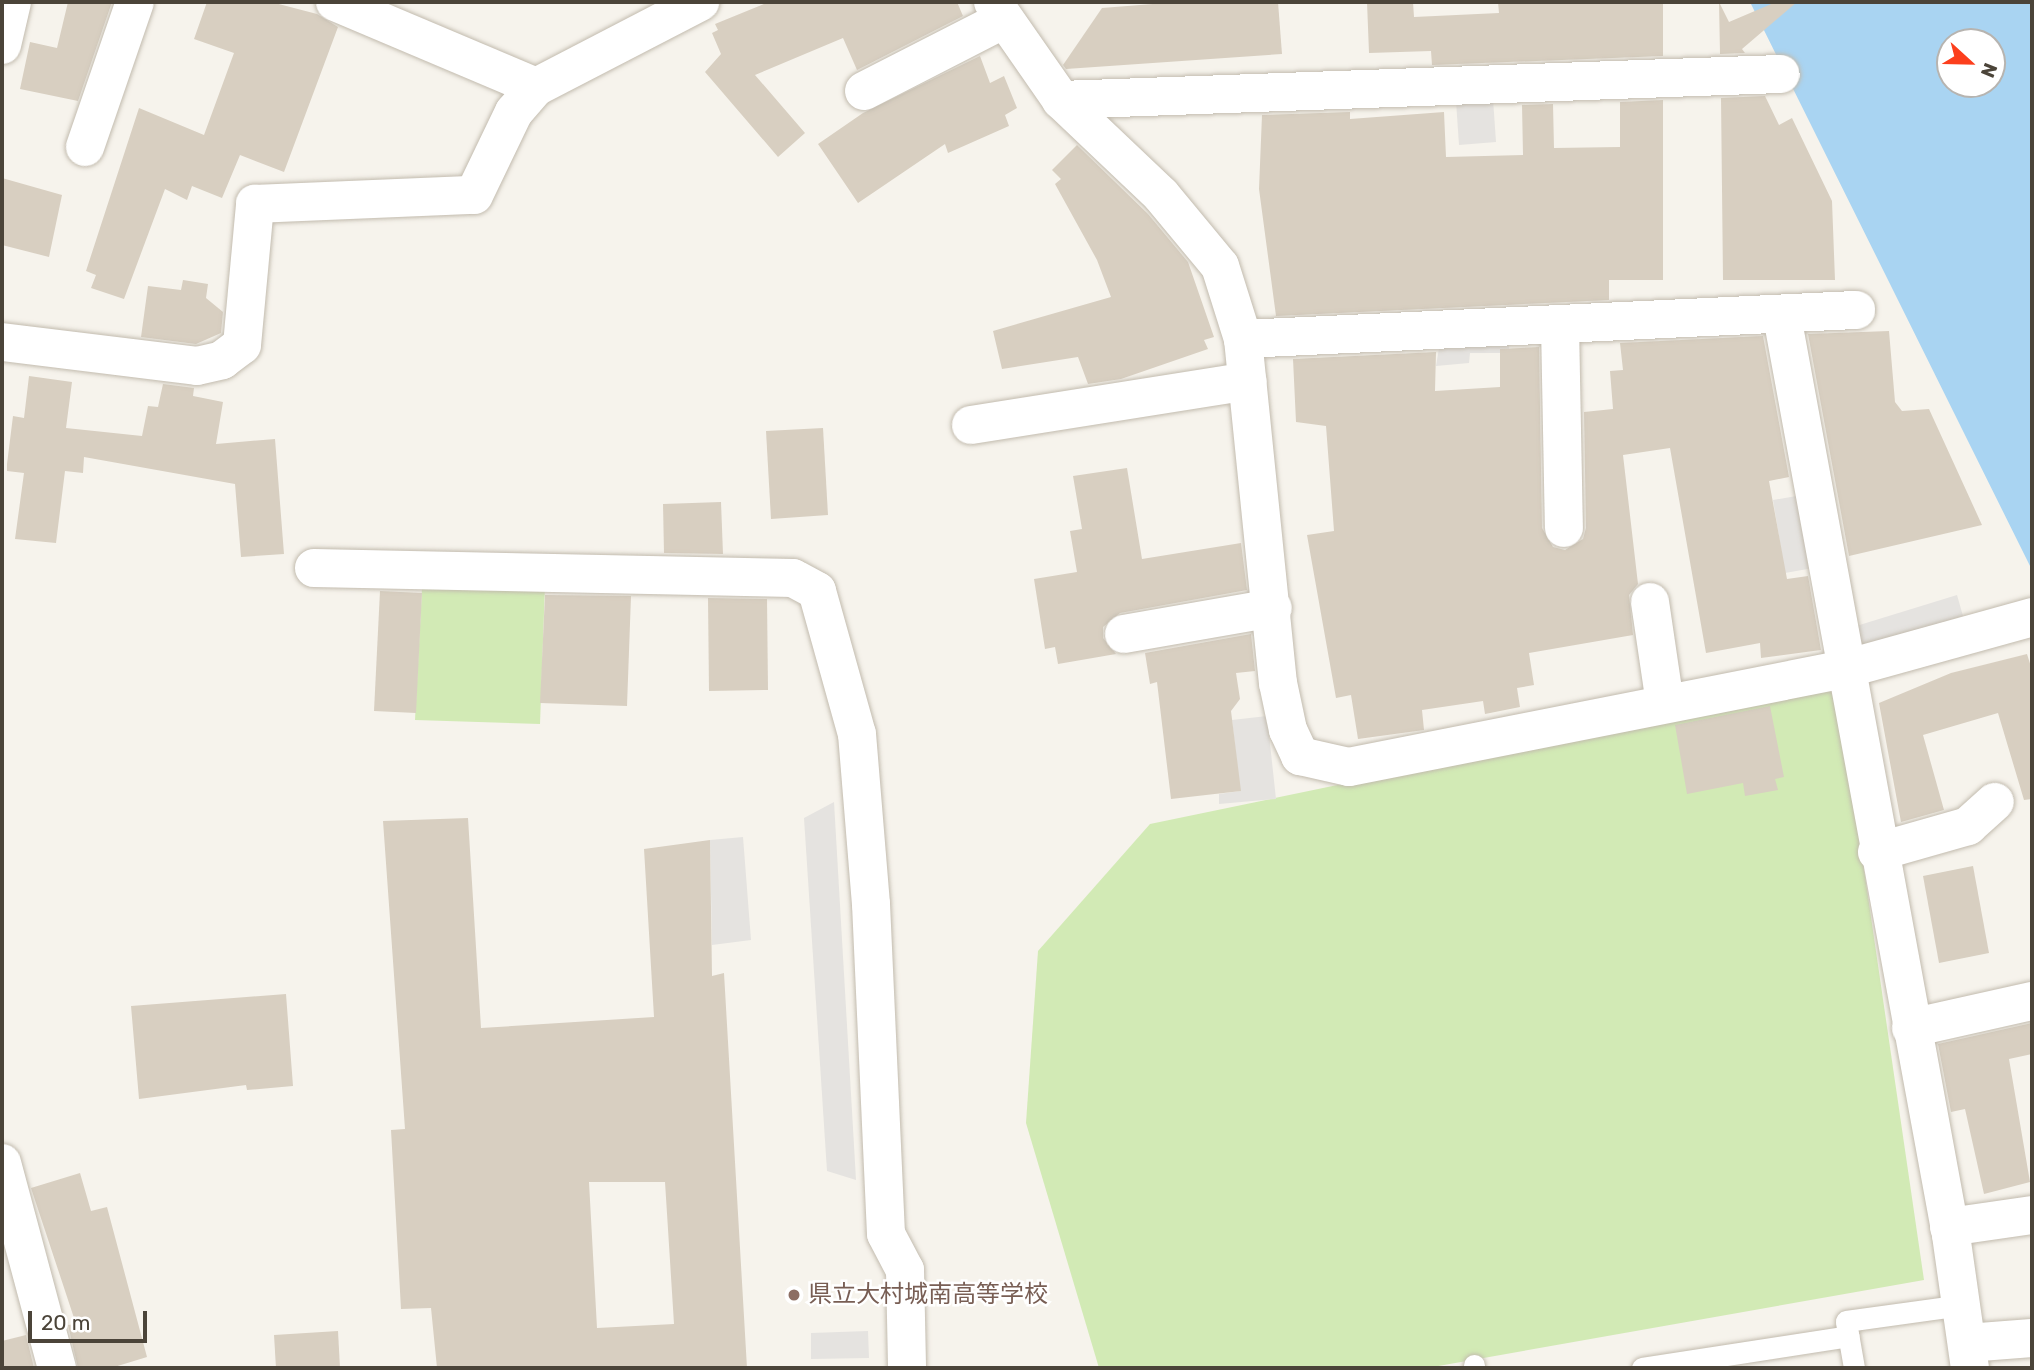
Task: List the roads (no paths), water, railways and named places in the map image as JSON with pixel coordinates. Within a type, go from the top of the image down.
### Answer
[{"type":"street","points":[[2,44],[12,2]]},
{"type":"street","points":[[85,147],[135,2]]},
{"type":"street","points":[[335,2],[536,87]]},
{"type":"street","points":[[2,342],[197,366],[222,360],[242,345],[255,204],[474,195],[514,112],[536,87],[699,2]]},
{"type":"street","points":[[864,91],[998,11],[1061,100],[1161,195],[1220,266],[1243,339],[1288,730],[1300,756],[1323,764],[1349,767],[1845,669],[2026,620]]},
{"type":"street","points":[[1061,100],[1781,74]]},
{"type":"street","points":[[1243,339],[1782,316],[1856,310]]},
{"type":"street","points":[[1782,316],[1877,852],[1949,1227],[1969,1355],[2032,1338]]},
{"type":"street","points":[[1560,326],[1564,528]]},
{"type":"street","points":[[971,425],[1248,381]]},
{"type":"street","points":[[314,568],[793,578],[817,591],[857,733],[871,904],[886,1234],[905,1270],[907,1368]]},
{"type":"street","points":[[1650,602],[1665,703]]},
{"type":"street","points":[[1124,634],[1273,608]]},
{"type":"street","points":[[1877,852],[1968,826],[1995,802]]},
{"type":"street","points":[[1911,1028],[2032,1000]]},
{"type":"street","points":[[2,1163],[57,1368]]},
{"type":"street","points":[[1949,1227],[2032,1215]]},
{"type":"lane","points":[[1642,1368],[1846,1322],[1961,1306]]},
{"type":"lane","points":[[1846,1322],[1854,1368]]},
{"type":"water","points":[[1750,2],[2032,2],[2032,570]]},
{"type":"place","name":"県立大村城南高等学校","points":[[794,1295]]}]
